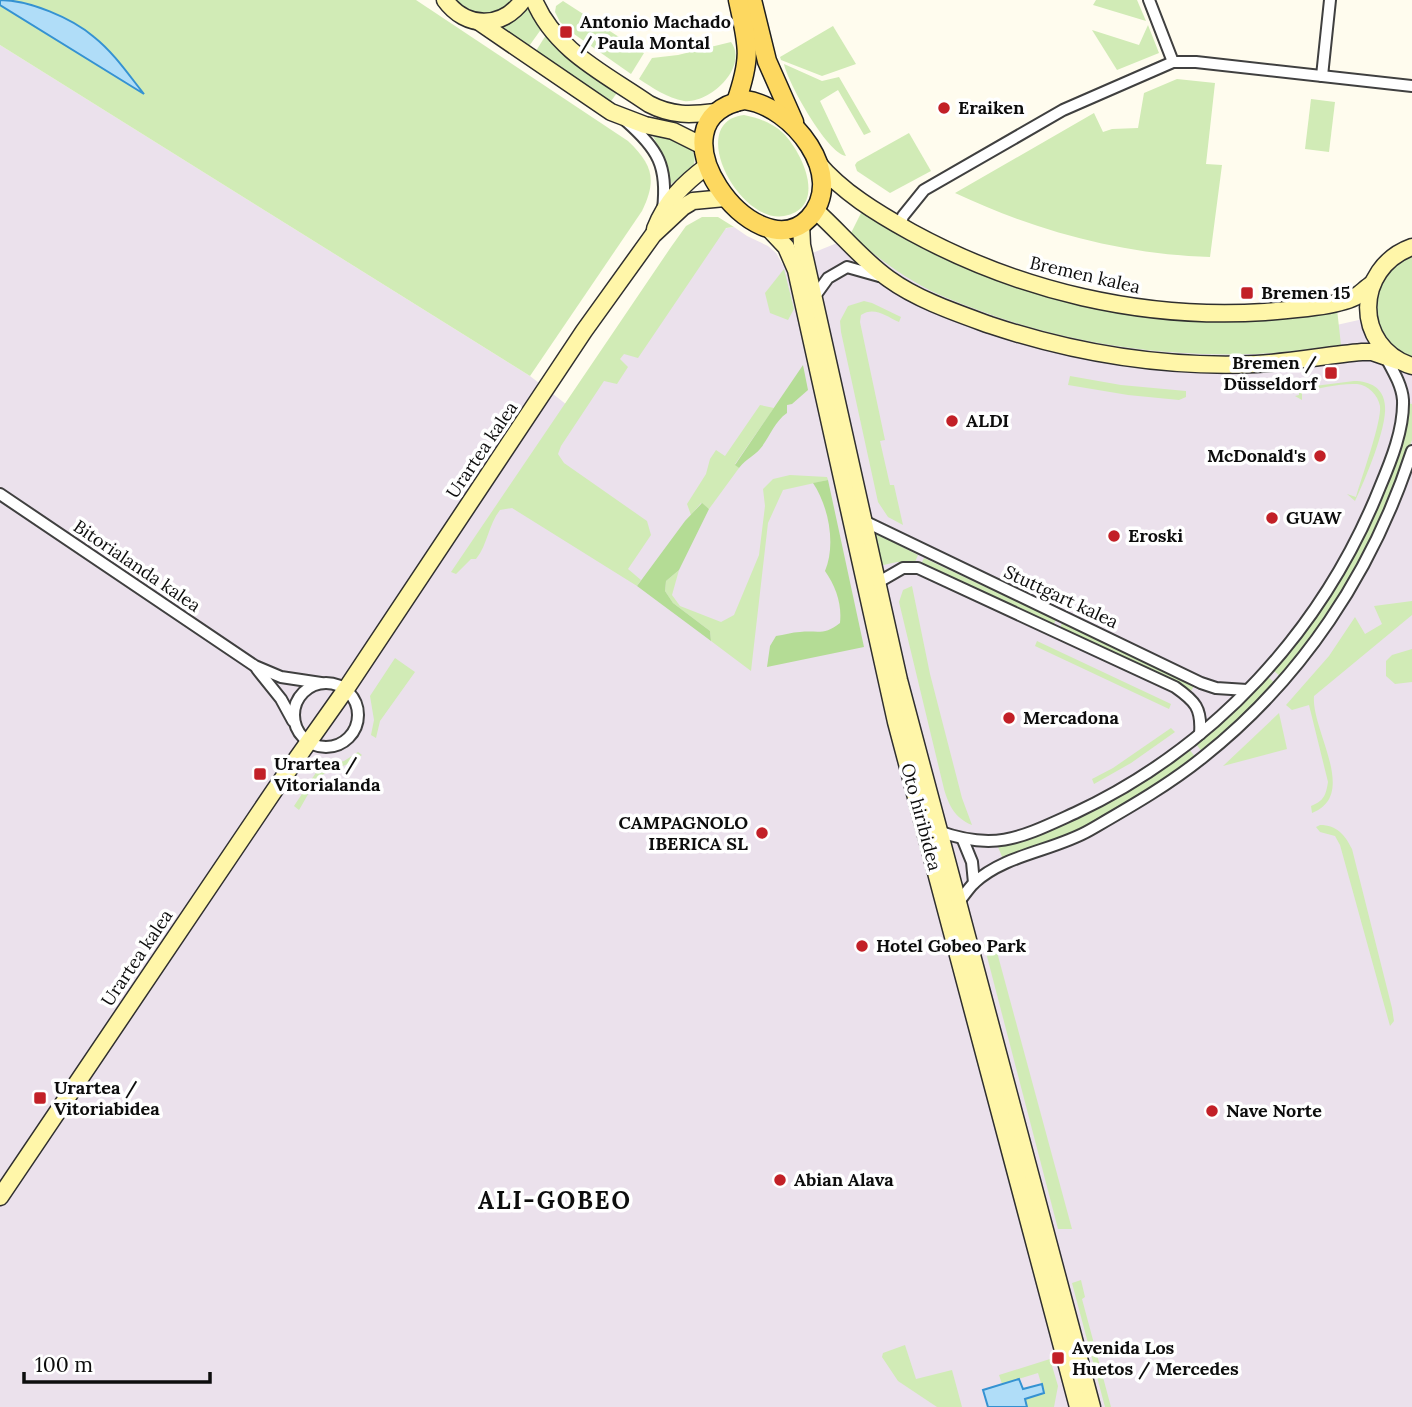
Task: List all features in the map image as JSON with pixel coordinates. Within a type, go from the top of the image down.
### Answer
[{"type":"main road","points":[[736,102],[746,74],[748,54],[738,0]]},
{"type":"main road","points":[[752,0],[767,61],[795,125],[817,162],[822,189],[815,210],[801,224],[789,229],[769,229],[739,212],[725,198],[707,166],[704,146],[708,123],[716,112],[745,100],[766,105],[795,125]]},
{"type":"street","points":[[444,0],[459,16],[479,22],[492,22],[505,17],[523,0]]},
{"type":"street","points":[[534,0],[545,22],[562,43],[649,104],[660,110],[682,115],[716,112]]},
{"type":"street","points":[[1149,0],[1173,62]]},
{"type":"street","points":[[1322,76],[1330,0]]},
{"type":"street","points":[[479,22],[618,115],[654,149],[662,164],[665,193],[663,209]]},
{"type":"street","points":[[900,226],[904,216],[924,190],[1063,110],[1173,62],[1196,62],[1412,86]]},
{"type":"street","points":[[618,115],[673,131],[704,146]]},
{"type":"street","name":"Bremen kalea","points":[[817,162],[829,177],[859,201],[900,226],[946,250],[1014,278],[1051,289],[1137,307],[1187,312],[1282,311],[1345,300],[1357,296],[1372,284]]},
{"type":"street","name":"Urartea kalea","points":[[653,235],[663,209],[680,188],[707,166]]},
{"type":"street","name":"Urartea kalea","points":[[0,1198],[276,788],[346,689],[584,331],[653,235],[693,201],[725,198]]},
{"type":"street","points":[[815,210],[889,279]]},
{"type":"street","name":"Oto hiribidea","points":[[801,224],[802,245],[899,680],[1092,1407]]},
{"type":"street","name":"Oto hiribidea","points":[[769,229],[786,247],[796,271],[896,722],[1078,1407]]},
{"type":"street","points":[[938,831],[962,840],[1002,841],[1051,824],[1114,792],[1157,766],[1200,734],[1268,671],[1324,598],[1375,500],[1390,463],[1403,410],[1403,397],[1394,356],[1369,320],[1368,308],[1372,284],[1377,274],[1391,258],[1412,247]]},
{"type":"street","points":[[815,296],[828,278],[847,267],[889,279],[968,317],[1004,330],[1073,349],[1122,358],[1209,365],[1283,362],[1362,352],[1394,356]]},
{"type":"street","points":[[958,903],[974,883],[1002,865],[1084,834],[1145,798],[1202,758],[1264,701],[1315,642],[1357,578],[1380,535],[1412,451]]},
{"type":"street","name":"Bitorialanda kalea","points":[[0,494],[255,666],[281,677],[321,682]]},
{"type":"street","name":"Stuttgart kalea","points":[[864,521],[1201,683],[1216,688],[1247,690]]},
{"type":"street","name":"Stuttgart kalea","points":[[877,583],[903,568],[918,568],[1175,687],[1196,705],[1201,723],[1200,734]]},
{"type":"street","name":"Bitorialanda kalea","points":[[255,666],[281,699],[296,727]]},
{"type":"street","points":[[321,682],[334,683],[346,689],[354,698],[358,709],[358,722],[353,733],[344,742],[333,747],[309,743],[296,727],[293,712],[298,698],[308,688],[321,682]]},
{"type":"street","points":[[962,840],[972,862],[974,883]]},
{"type":"street","points":[[1069,1407],[1073,1388]]},
{"type":"shaded area","points":[[0,45],[530,376],[576,412],[716,230],[734,227],[768,246],[783,265],[869,230],[1266,341],[1412,308],[1412,1407],[0,1407]]},
{"type":"green space","points":[[0,0],[416,0],[628,141],[643,158],[650,173],[647,200],[530,376],[0,45]]},
{"type":"green space","points":[[456,0],[514,0],[500,10],[485,13],[470,10]]},
{"type":"green space","points":[[1096,0],[1137,0],[1146,21],[1093,5]]},
{"type":"green space","points":[[563,1],[644,53],[631,74],[560,22],[555,12],[556,6]]},
{"type":"green space","points":[[529,6],[542,28],[527,49],[498,27],[517,19]]},
{"type":"green space","points":[[1148,25],[1159,53],[1117,70],[1092,30],[1139,45]]},
{"type":"green space","points":[[833,26],[856,64],[822,76],[781,60],[780,57]]},
{"type":"green space","points":[[546,35],[619,90],[609,104],[534,54]]},
{"type":"green space","points":[[731,42],[735,62],[731,72],[724,82],[705,97],[678,100],[639,79],[652,58],[678,55]]},
{"type":"green space","points":[[784,64],[822,81],[839,77],[871,132],[864,135],[838,90],[820,101],[846,156],[838,152],[819,131],[800,101]]},
{"type":"green space","points":[[1177,79],[1215,83],[1206,164],[1222,165],[1210,257],[1144,251],[1079,238],[1016,219],[955,193],[1094,113],[1103,132],[1138,128],[1144,93]]},
{"type":"green space","points":[[1311,99],[1335,102],[1329,152],[1305,149]]},
{"type":"green space","points":[[744,115],[765,121],[779,129],[798,153],[808,179],[808,191],[805,202],[797,211],[784,216],[767,214],[750,205],[725,171],[719,152],[719,135],[727,122]]},
{"type":"green space","points":[[909,133],[931,171],[890,193],[857,171],[857,162]]},
{"type":"green space","points":[[652,134],[683,143],[693,152],[693,167],[671,184],[667,164]]},
{"type":"green space","points":[[863,209],[1095,305],[1337,309],[1341,345],[1267,353],[1185,353],[1115,346],[1046,332],[954,301],[898,272],[850,235]]},
{"type":"green space","points":[[702,217],[718,217],[734,227],[726,228],[638,358],[624,354],[620,359],[628,367],[617,384],[604,381],[558,454],[564,463],[647,521],[651,535],[628,569],[641,580],[637,586],[512,508],[500,510],[476,559],[471,559],[456,574],[451,572],[671,247],[686,226]]},
{"type":"green space","points":[[1412,255],[1412,358],[1396,348],[1385,335],[1375,306],[1377,291],[1384,277]]},
{"type":"green space","points":[[784,269],[794,309],[788,320],[770,313],[765,293]]},
{"type":"green space","points":[[864,301],[901,317],[899,322],[871,311],[861,315],[860,322],[885,440],[880,441],[903,525],[888,517],[878,502],[841,332],[840,321],[848,306]]},
{"type":"green space","points":[[803,365],[808,390],[787,405],[787,413],[760,449],[739,468],[735,465]]},
{"type":"green space","points":[[1070,376],[1121,385],[1186,391],[1186,397],[1179,400],[1128,395],[1068,385]]},
{"type":"green space","points":[[1365,382],[1379,390],[1385,406],[1379,440],[1355,501],[1347,494],[1356,497],[1375,437],[1380,413],[1377,398],[1369,388],[1357,384],[1302,391],[1302,400],[1295,396],[1299,395],[1299,388]]},
{"type":"green space","points":[[1408,403],[1412,404],[1412,440],[1391,502],[1349,586],[1282,678],[1273,670],[1319,609],[1374,511],[1388,476]]},
{"type":"green space","points":[[760,405],[774,408],[735,464],[739,468],[709,509],[701,503],[691,515],[687,504],[706,474],[710,459],[716,450],[725,456]]},
{"type":"green space","points":[[790,475],[827,477],[828,480],[783,490],[768,523],[751,671],[711,641],[710,631],[673,603],[665,591],[666,581],[679,570],[672,595],[680,606],[721,622],[734,615],[759,555],[765,506],[763,489],[773,479]]},
{"type":"green space","points":[[828,480],[864,647],[767,667],[770,646],[776,636],[825,631],[840,623],[837,596],[825,571],[830,550],[827,515],[813,483]]},
{"type":"green space","points":[[702,503],[709,509],[679,570],[666,581],[665,591],[673,603],[710,631],[711,641],[637,586],[685,521]]},
{"type":"green space","points":[[872,531],[918,555],[915,562],[879,566]]},
{"type":"green space","points":[[924,558],[1056,620],[1053,625],[921,564]]},
{"type":"green space","points":[[912,586],[930,674],[962,798],[972,825],[954,811],[944,789],[899,602],[903,590]]},
{"type":"green space","points":[[1412,601],[1412,615],[1314,696],[1319,726],[1330,760],[1332,792],[1325,804],[1312,813],[1311,806],[1324,797],[1328,782],[1309,705],[1292,710],[1286,705],[1329,656],[1355,617],[1365,634],[1382,624],[1374,606]]},
{"type":"green space","points":[[1062,623],[1194,686],[1191,691],[1060,628]]},
{"type":"green space","points":[[1037,641],[1171,704],[1169,709],[1035,646]]},
{"type":"green space","points":[[1412,649],[1412,682],[1395,684],[1386,676],[1386,661],[1392,655]]},
{"type":"green space","points":[[395,658],[415,672],[380,721],[376,738],[371,735],[374,720],[370,696]]},
{"type":"green space","points":[[1267,676],[1276,684],[1203,753],[1196,744]]},
{"type":"green space","points":[[1279,713],[1287,749],[1223,766]]},
{"type":"green space","points":[[1171,728],[1175,732],[1131,763],[1094,784],[1092,779],[1113,768]]},
{"type":"green space","points":[[1189,749],[1196,758],[1116,811],[1079,830],[1003,859],[998,847],[1027,838]]},
{"type":"green space","points":[[358,752],[362,755],[357,759],[321,776],[299,810],[294,806],[319,768],[344,761]]},
{"type":"green space","points":[[1320,825],[1340,832],[1352,849],[1392,1008],[1394,1021],[1390,1026],[1340,845],[1335,836],[1320,832],[1316,827]]},
{"type":"green space","points":[[994,941],[1072,1229],[1058,1229],[984,945]]},
{"type":"green space","points":[[1081,1280],[1085,1297],[1082,1299],[1111,1407],[1105,1407],[1072,1283]]},
{"type":"green space","points":[[905,1345],[916,1379],[952,1370],[962,1407],[937,1407],[898,1381],[882,1357],[883,1353]]},
{"type":"green space","points":[[1050,1359],[1058,1386],[1054,1407],[1027,1407],[1025,1399],[1044,1393],[1038,1373],[1002,1384],[999,1375]]},
{"type":"water","points":[[0,0],[37,7],[85,30],[108,50],[144,94],[0,5]]},
{"type":"water","points":[[1019,1379],[1023,1389],[1042,1384],[1044,1393],[1025,1399],[1027,1407],[988,1407],[983,1390]]},
{"type":"place","name":"Antonio Machado / Paula Montal","points":[[566,32]]},
{"type":"place","name":"Eraiken","points":[[944,108]]},
{"type":"place","name":"Bremen 15","points":[[1247,293]]},
{"type":"place","name":"Bremen / Düsseldorf","points":[[1331,373]]},
{"type":"place","name":"ALDI","points":[[952,421]]},
{"type":"place","name":"McDonald's","points":[[1320,456]]},
{"type":"place","name":"GUAW","points":[[1272,518]]},
{"type":"place","name":"Eroski","points":[[1114,536]]},
{"type":"place","name":"Mercadona","points":[[1009,718]]},
{"type":"place","name":"Urartea / Vitorialanda","points":[[260,774]]},
{"type":"place","name":"CAMPAGNOLO IBERICA SL","points":[[762,833]]},
{"type":"place","name":"Hotel Gobeo Park","points":[[862,946]]},
{"type":"place","name":"Urartea / Vitoriabidea","points":[[40,1098]]},
{"type":"place","name":"Nave Norte","points":[[1212,1111]]},
{"type":"place","name":"Abian Alava","points":[[780,1180]]},
{"type":"place","name":"Avenida Los Huetos / Mercedes","points":[[1058,1358]]},
{"type":"district","name":"ALI-GOBEO","points":[[555,1201]]}]
